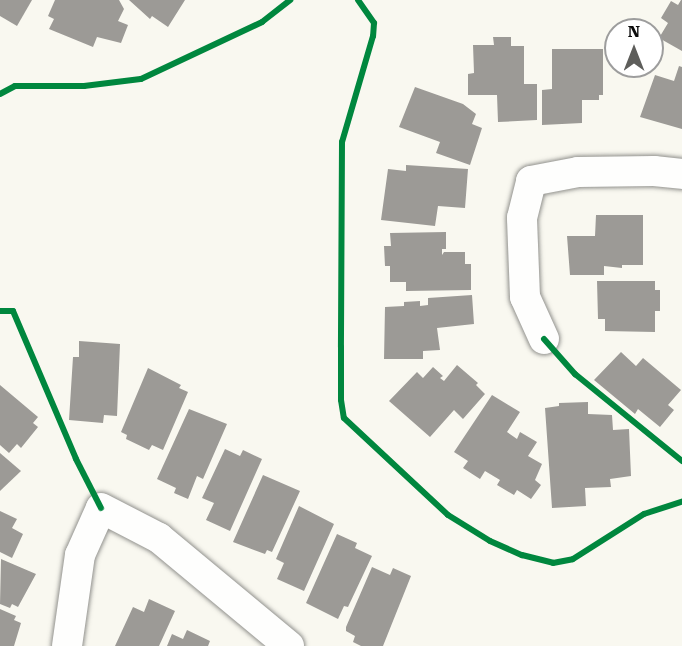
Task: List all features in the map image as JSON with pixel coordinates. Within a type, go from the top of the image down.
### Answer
[{"type":"street","points":[[543,339],[525,297],[522,218],[531,181],[578,172],[654,171],[682,174]]},
{"type":"street","points":[[67,646],[80,555],[101,508],[159,538],[289,646]]},
{"type":"building","points":[[0,0],[32,0],[17,26],[0,16]]},
{"type":"building","points":[[55,0],[119,0],[124,9],[118,21],[128,25],[121,43],[97,37],[93,47],[49,29],[54,19],[48,16]]},
{"type":"building","points":[[129,0],[185,0],[168,27],[152,16],[150,19]]},
{"type":"building","points":[[682,0],[682,51],[664,41],[664,30],[668,23],[661,18],[671,1],[678,5]]},
{"type":"building","points":[[493,37],[511,37],[511,46],[524,46],[524,84],[537,84],[537,120],[498,122],[497,95],[468,95],[468,74],[474,73],[473,45],[494,45]]},
{"type":"building","points":[[552,49],[603,49],[603,95],[599,95],[599,100],[582,100],[582,123],[542,125],[542,90],[552,89]]},
{"type":"building","points":[[679,66],[682,67],[682,129],[640,117],[654,78],[674,81]]},
{"type":"building","points":[[415,87],[463,104],[476,114],[472,124],[482,128],[470,165],[436,153],[440,142],[399,127]]},
{"type":"building","points":[[406,165],[468,169],[465,208],[438,206],[435,226],[381,220],[388,169],[406,171]]},
{"type":"building","points":[[596,215],[643,215],[643,265],[622,265],[622,268],[604,266],[604,275],[570,275],[567,236],[595,236]]},
{"type":"building","points":[[446,232],[446,249],[442,249],[442,255],[444,252],[465,252],[465,264],[471,264],[471,290],[406,291],[406,282],[390,282],[390,266],[385,266],[384,246],[391,246],[390,233]]},
{"type":"building","points":[[597,281],[655,281],[655,290],[660,290],[660,311],[655,311],[655,332],[605,331],[605,319],[598,319]]},
{"type":"building","points":[[472,295],[474,324],[437,328],[440,350],[423,351],[423,359],[384,359],[385,307],[404,306],[404,302],[420,301],[420,306],[428,305],[428,298]]},
{"type":"building","points":[[79,341],[120,344],[117,416],[104,415],[103,423],[69,420],[73,357],[79,357]]},
{"type":"building","points":[[621,352],[636,366],[643,358],[681,390],[668,405],[674,410],[660,427],[638,409],[635,414],[594,380]]},
{"type":"building","points":[[457,365],[478,383],[476,385],[485,394],[463,419],[454,410],[430,437],[389,401],[417,372],[423,378],[433,367],[443,376],[440,378],[444,381]]},
{"type":"building","points":[[148,368],[181,385],[179,388],[188,392],[163,450],[152,445],[149,450],[126,439],[127,435],[121,432]]},
{"type":"building","points":[[0,385],[38,417],[33,423],[38,427],[21,448],[17,444],[9,453],[0,445]]},
{"type":"building","points":[[492,395],[520,412],[507,432],[517,439],[520,432],[537,442],[528,456],[542,464],[535,480],[541,485],[531,499],[517,490],[514,495],[497,485],[500,480],[485,471],[480,479],[463,468],[468,461],[454,452]]},
{"type":"building","points":[[588,402],[588,414],[612,415],[613,430],[629,429],[631,476],[610,479],[611,487],[585,488],[586,506],[552,508],[545,408],[559,406],[559,403]]},
{"type":"building","points":[[189,409],[227,424],[203,479],[197,476],[188,499],[174,493],[176,488],[157,479]]},
{"type":"building","points":[[225,449],[240,456],[243,450],[262,459],[230,531],[206,520],[214,503],[202,498]]},
{"type":"building","points":[[0,453],[21,471],[0,491]]},
{"type":"building","points":[[263,475],[300,491],[272,552],[267,550],[265,554],[233,542]]},
{"type":"building","points":[[299,506],[334,524],[304,591],[277,579],[284,563],[276,559]]},
{"type":"building","points":[[0,511],[17,519],[12,528],[23,534],[12,558],[0,552]]},
{"type":"building","points":[[337,534],[357,543],[355,548],[372,556],[348,607],[344,606],[338,619],[306,603]]},
{"type":"building","points":[[1,559],[36,574],[18,607],[12,604],[10,608],[0,604]]},
{"type":"building","points":[[372,567],[390,575],[393,568],[411,576],[383,646],[361,646],[353,642],[355,636],[346,631],[346,627]]},
{"type":"building","points":[[149,599],[175,611],[159,646],[115,646],[133,607],[144,612]]},
{"type":"building","points":[[0,609],[16,616],[14,620],[21,623],[14,646],[0,646]]},
{"type":"building","points":[[187,630],[210,641],[208,646],[167,646],[172,634],[183,639]]},
{"type":"cycle path","points":[[0,94],[15,86],[84,86],[141,79],[262,22],[290,0]]},
{"type":"cycle path","points":[[358,0],[374,23],[373,36],[342,142],[341,400],[344,418],[448,515],[490,541],[522,555],[553,563],[573,559],[644,514],[682,502]]},
{"type":"cycle path","points":[[0,311],[13,311],[76,459],[101,508]]},
{"type":"cycle path","points":[[544,339],[575,374],[682,461]]}]
